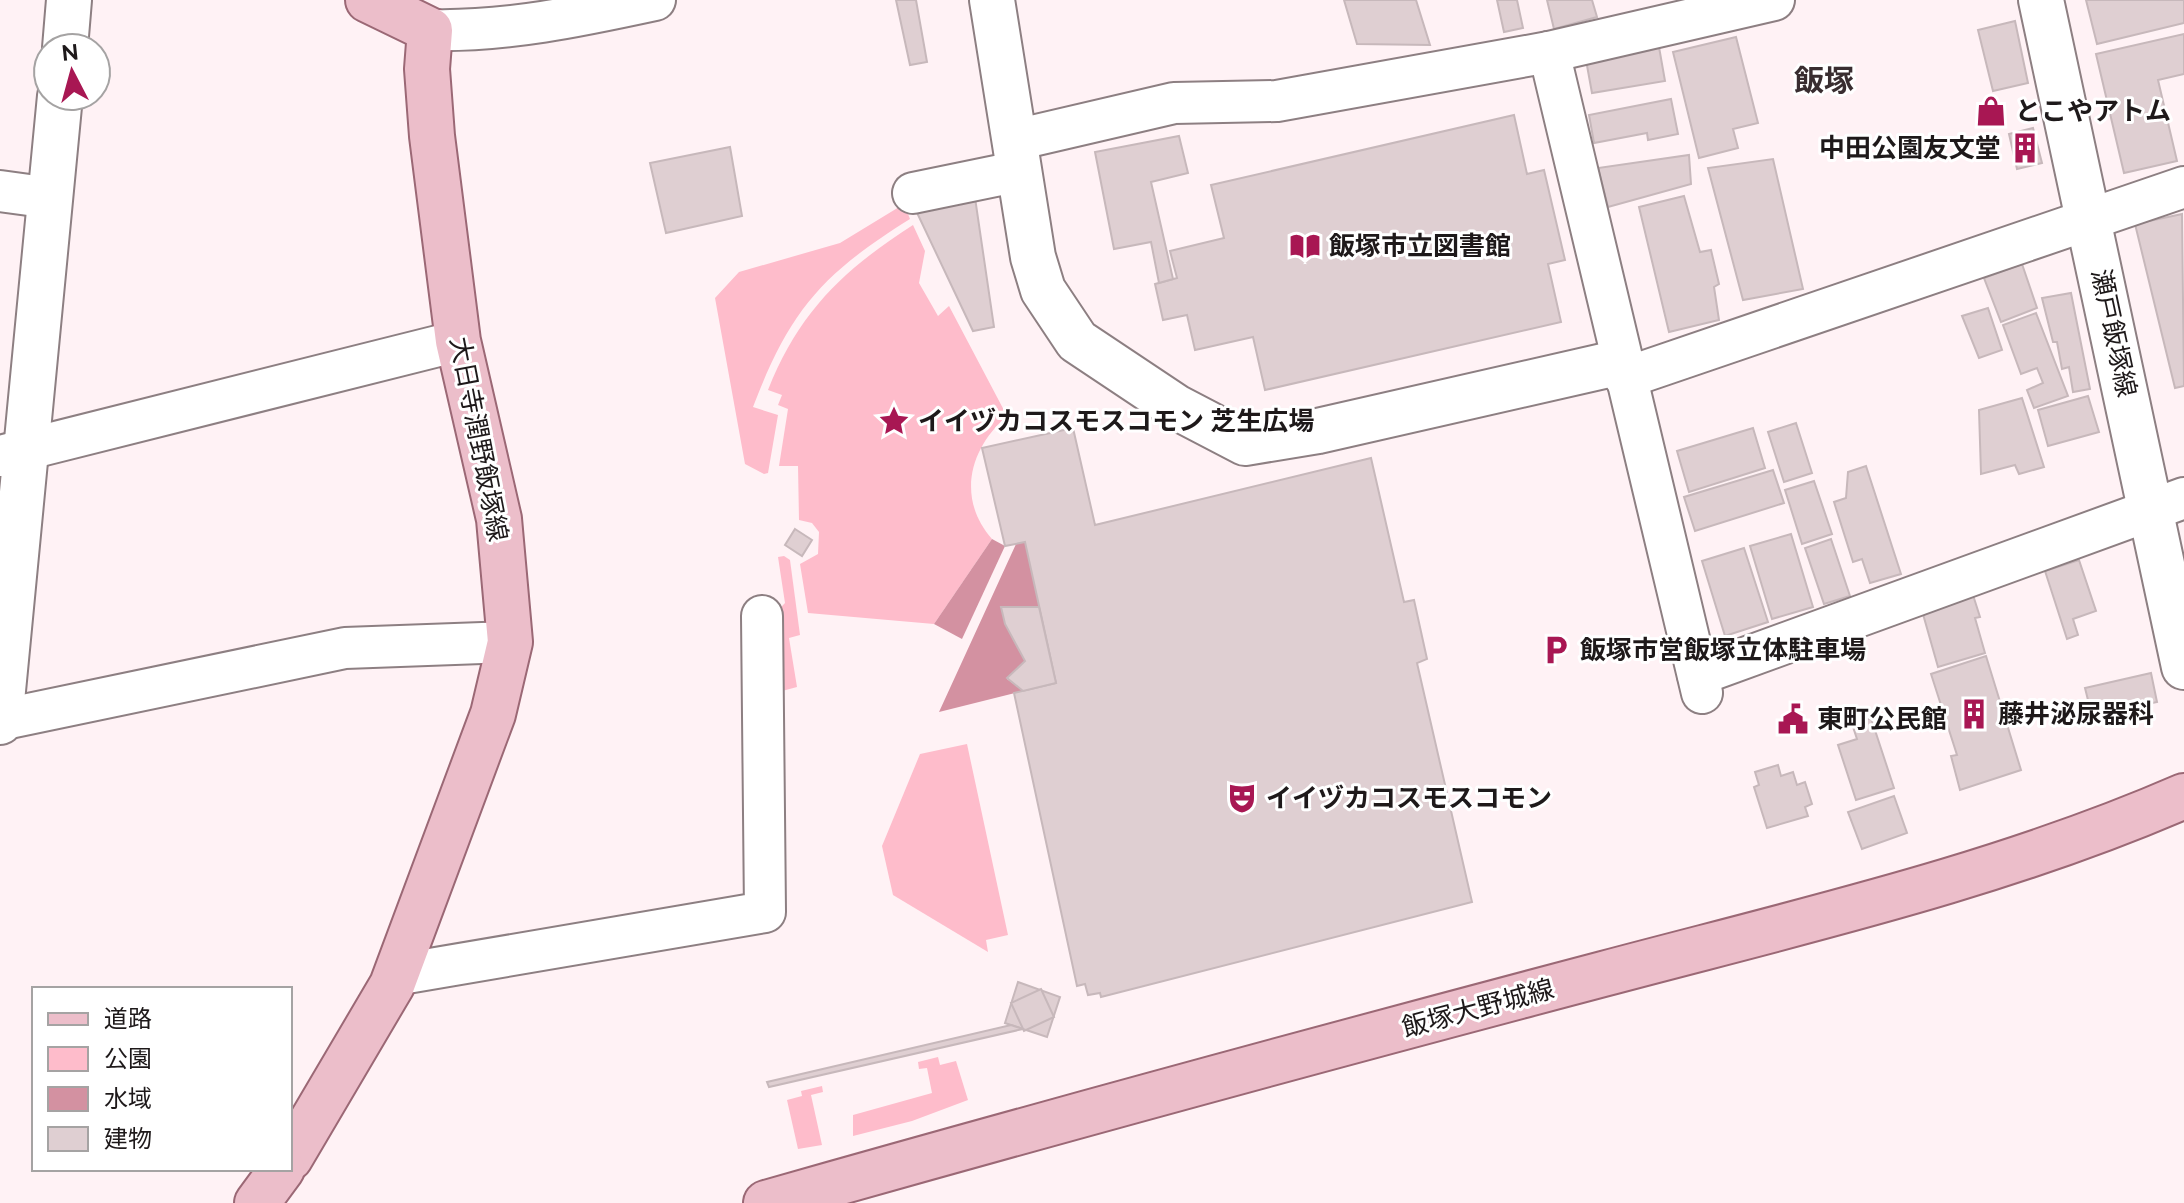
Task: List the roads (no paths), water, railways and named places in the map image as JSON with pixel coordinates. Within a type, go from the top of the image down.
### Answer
[{"type":"main road","points":[[368,0],[430,30]]},
{"type":"main road","name":"大日寺潤野飯塚線","points":[[292,1155],[395,975],[493,714],[510,642],[499,519],[458,341],[432,136],[427,69],[430,30]]},
{"type":"main road","name":"飯塚大野城線","points":[[766,1203],[1601,974],[1860,908],[2008,860],[2184,796]]},
{"type":"main road","points":[[257,1203],[281,1171]]},
{"type":"street","points":[[66,32],[69,0]]},
{"type":"street","points":[[430,30],[489,28],[575,8],[655,0]]},
{"type":"street","points":[[992,0],[1033,257],[1043,290],[1077,341],[1176,407],[1245,443],[1623,370],[2089,222],[2184,187]]},
{"type":"street","points":[[913,193],[1174,103],[1277,101],[1549,52],[1774,0]]},
{"type":"street","name":"瀬戸飯塚線","points":[[2041,0],[2089,222],[2168,504],[2184,667]]},
{"type":"street","points":[[1549,52],[1700,684],[2168,504]]},
{"type":"street","points":[[59,112],[51,198],[14,453],[0,720],[345,648],[510,642]]},
{"type":"street","points":[[0,191],[51,198]]},
{"type":"street","points":[[14,453],[458,341]]},
{"type":"street","points":[[395,975],[765,912],[762,616]]},
{"type":"water","points":[[992,539],[1005,546],[962,639],[934,624]]},
{"type":"water","points":[[1025,542],[1039,607],[1001,608],[1005,624],[1025,661],[1007,679],[1023,691],[939,712],[1016,544]]},
{"type":"place","name":"とこやアトム","points":[[1991,111]]},
{"type":"place","name":"中田公園友文堂","points":[[2025,148]]},
{"type":"place","name":"飯塚市立図書館","points":[[1305,246]]},
{"type":"place","name":"イイヅカコスモスコモン 芝生広場","points":[[894,421]]},
{"type":"place","name":"飯塚市営飯塚立体駐車場","points":[[1556,650]]},
{"type":"place","name":"藤井泌尿器科","points":[[1974,714]]},
{"type":"place","name":"東町公民館","points":[[1793,719]]},
{"type":"place","name":"イイヅカコスモスコモン","points":[[1242,798]]},
{"type":"district","name":"飯塚","points":[[1824,80]]}]
